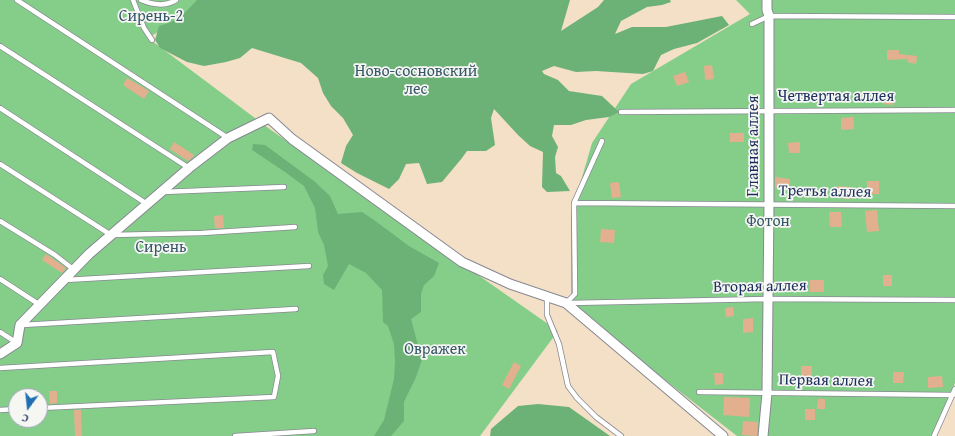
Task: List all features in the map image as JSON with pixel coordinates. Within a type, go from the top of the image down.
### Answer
[{"type":"street","name":"Главная аллея","points":[[763,436],[767,393],[769,204],[769,16],[767,10],[767,0]]},
{"type":"street","points":[[0,354],[17,343],[20,325],[73,269],[111,235],[189,168],[228,138],[269,118],[292,139],[462,262],[510,284],[566,303],[723,436]]},
{"type":"lane","points":[[17,0],[228,138]]},
{"type":"lane","points":[[133,0],[144,28],[152,40]]},
{"type":"lane","points":[[141,0],[154,4],[169,4],[176,0]]},
{"type":"lane","points":[[752,24],[769,16],[955,16]]},
{"type":"lane","points":[[0,46],[189,168]]},
{"type":"lane","points":[[0,108],[147,204]]},
{"type":"lane","name":"Четвертая аллея","points":[[621,112],[955,110]]},
{"type":"lane","points":[[566,303],[575,294],[574,203],[602,141]]},
{"type":"lane","points":[[0,164],[111,235],[202,233],[295,227]]},
{"type":"lane","points":[[162,192],[284,187]]},
{"type":"lane","name":"Третья аллея","points":[[574,203],[955,206]]},
{"type":"lane","points":[[0,221],[55,255],[73,269]]},
{"type":"lane","points":[[64,280],[309,266]]},
{"type":"lane","points":[[0,279],[40,305]]},
{"type":"lane","points":[[546,297],[547,315],[558,344],[568,386],[577,398],[596,417],[621,436]]},
{"type":"lane","name":"Вторая аллея","points":[[566,303],[768,299],[955,300]]},
{"type":"lane","points":[[20,325],[296,309]]},
{"type":"lane","points":[[0,332],[17,343]]},
{"type":"lane","points":[[0,368],[273,352],[278,376],[274,397],[48,408]]},
{"type":"lane","points":[[934,436],[955,389]]},
{"type":"lane","name":"Первая аллея","points":[[699,392],[953,395]]},
{"type":"lane","points":[[235,436],[314,431]]},
{"type":"green space","name":"Сирень","points":[[0,0],[212,0],[148,38],[271,130],[558,331],[480,436],[0,436]]},
{"type":"green space","name":"Ново-сосновский лес","points":[[197,0],[570,0],[561,31],[598,7],[604,0],[670,0],[671,2],[662,5],[647,7],[621,21],[615,34],[632,27],[666,27],[722,16],[729,25],[697,43],[674,49],[661,55],[653,71],[643,74],[596,71],[576,72],[554,66],[542,71],[544,74],[558,80],[569,91],[602,96],[619,112],[609,117],[586,120],[571,125],[554,125],[552,136],[558,147],[555,157],[556,173],[561,176],[570,191],[547,192],[542,187],[543,152],[530,146],[494,109],[491,118],[495,145],[486,151],[467,151],[442,182],[427,184],[419,163],[406,164],[399,179],[389,189],[341,163],[346,146],[353,135],[343,118],[331,106],[323,93],[318,78],[301,63],[252,48],[240,58],[204,66],[187,62],[160,48],[155,40],[159,26],[171,22],[180,16]]},
{"type":"green space","name":"Фотон","points":[[736,0],[955,0],[955,383],[935,436],[737,436],[566,303],[571,299],[571,215],[592,143],[631,84],[750,14]]},
{"type":"green space","points":[[253,144],[265,145],[314,181],[330,196],[338,214],[362,212],[409,246],[439,263],[434,276],[424,285],[421,294],[421,312],[411,319],[422,360],[404,402],[404,421],[391,436],[374,436],[384,420],[394,379],[395,361],[394,344],[388,326],[383,322],[382,290],[366,273],[349,264],[334,290],[324,284],[323,275],[328,266],[324,245],[318,232],[315,208],[304,186],[252,150]]},
{"type":"green space","points":[[538,404],[569,407],[610,436],[490,436],[491,429],[518,406]]},
{"type":"building","points":[[887,50],[899,50],[899,54],[917,56],[916,64],[907,62],[908,59],[887,60]]},
{"type":"building","points":[[712,65],[714,79],[705,80],[704,66]]},
{"type":"building","points":[[685,72],[689,82],[677,86],[673,76]]},
{"type":"building","points":[[127,78],[149,91],[144,99],[123,85]]},
{"type":"building","points":[[882,94],[892,94],[893,105],[883,104]]},
{"type":"building","points":[[853,117],[854,129],[841,130],[841,118]]},
{"type":"building","points":[[730,133],[744,133],[744,142],[730,142]]},
{"type":"building","points":[[174,142],[194,155],[192,158],[188,161],[170,149]]},
{"type":"building","points":[[800,142],[800,153],[789,153],[788,143]]},
{"type":"building","points":[[775,177],[790,179],[789,189],[775,187]]},
{"type":"building","points":[[867,181],[879,181],[879,194],[867,194]]},
{"type":"building","points":[[619,182],[621,197],[612,198],[610,183]]},
{"type":"building","points":[[838,186],[851,187],[851,199],[838,198]]},
{"type":"building","points":[[877,210],[879,231],[867,232],[865,211]]},
{"type":"building","points":[[829,212],[841,212],[842,227],[830,227]]},
{"type":"building","points":[[223,215],[224,228],[215,228],[214,216]]},
{"type":"building","points":[[601,229],[615,230],[614,243],[600,242]]},
{"type":"building","points":[[46,254],[66,268],[62,273],[42,260]]},
{"type":"building","points":[[883,275],[892,275],[892,286],[883,286]]},
{"type":"building","points":[[810,280],[824,280],[824,292],[810,292]]},
{"type":"building","points":[[733,307],[734,316],[726,317],[725,308]]},
{"type":"building","points":[[753,318],[753,332],[743,333],[743,319]]},
{"type":"building","points":[[514,362],[521,366],[509,389],[502,385]]},
{"type":"building","points":[[801,366],[812,366],[812,380],[801,380]]},
{"type":"building","points":[[893,372],[904,372],[903,383],[893,383]]},
{"type":"building","points":[[714,373],[723,373],[723,384],[715,385]]},
{"type":"building","points":[[942,376],[943,387],[928,388],[928,377]]},
{"type":"building","points":[[49,391],[57,391],[57,403],[50,404]]},
{"type":"building","points":[[724,397],[750,398],[749,417],[723,415]]},
{"type":"building","points":[[818,399],[825,399],[825,409],[817,409]]},
{"type":"building","points":[[805,409],[815,409],[815,420],[805,420]]},
{"type":"building","points":[[74,410],[81,410],[82,436],[75,436]]},
{"type":"building","points":[[743,421],[758,422],[757,436],[742,435]]},
{"type":"park label","name":"Сирень-2","points":[[151,17]]},
{"type":"park label","name":"Овражек","points":[[435,350]]}]
